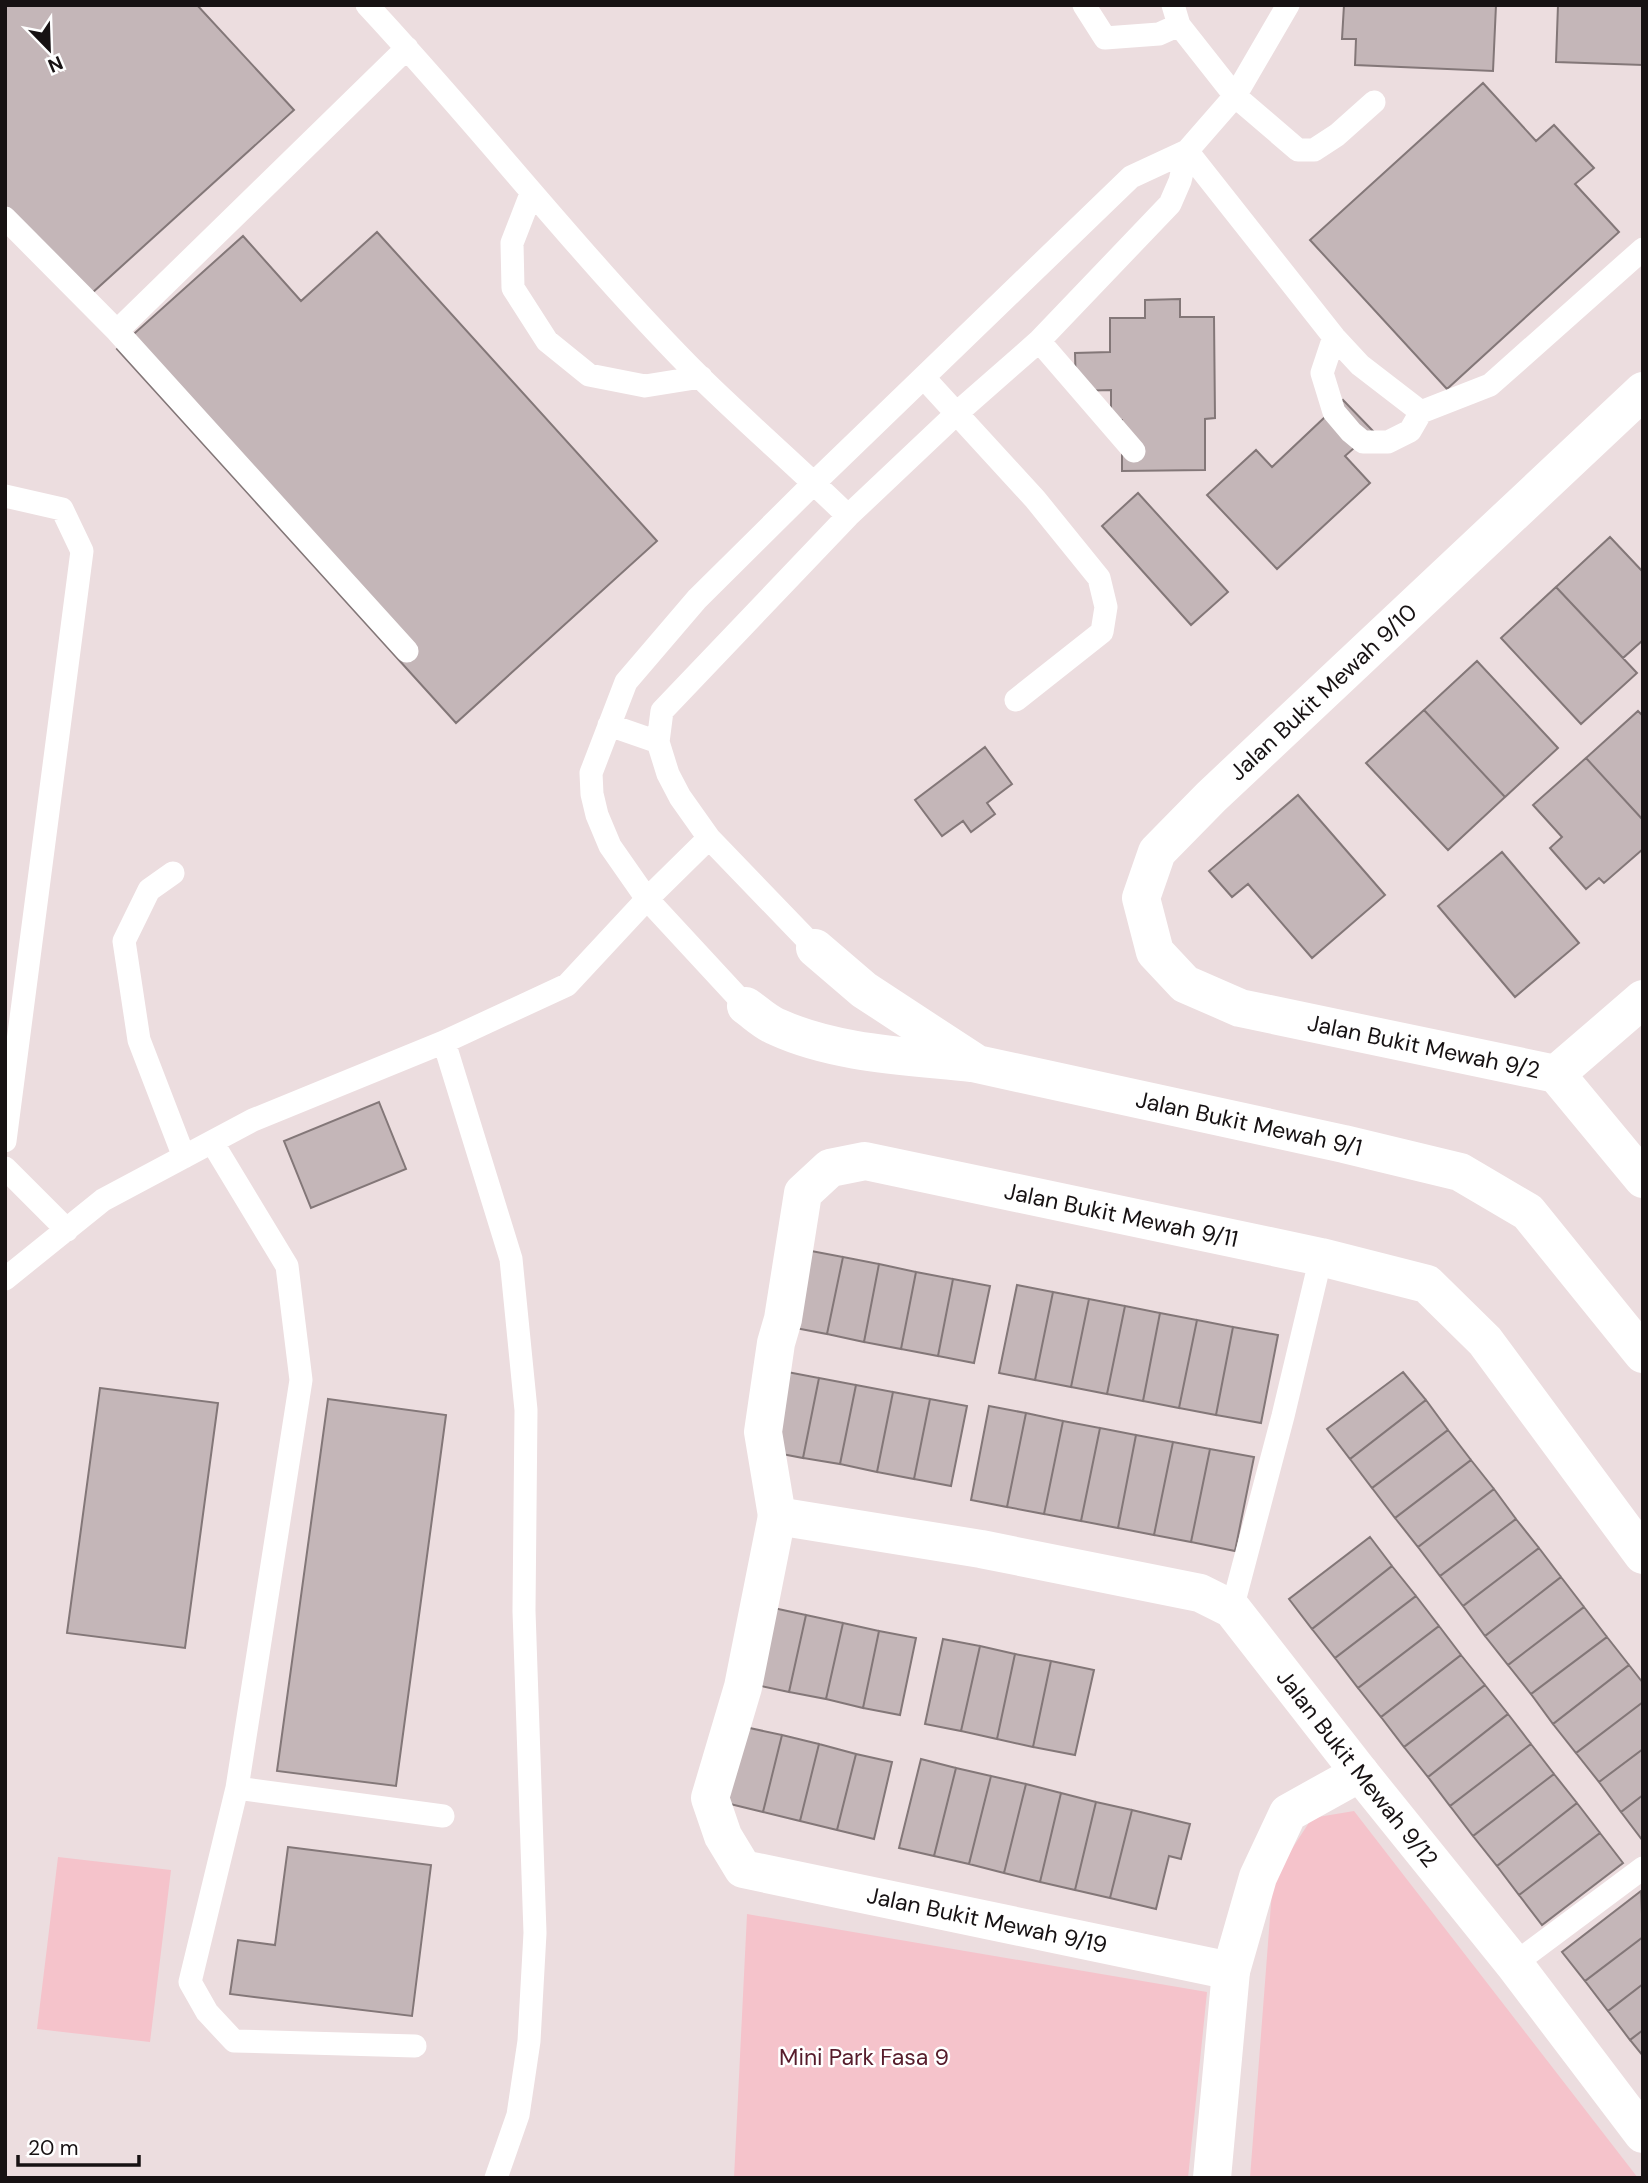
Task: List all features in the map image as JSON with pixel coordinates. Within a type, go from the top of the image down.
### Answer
[{"type":"street","name":"Jalan Bukit Mewah 9/10","points":[[1240,1008],[1185,984],[1156,952],[1142,898],[1157,852],[1211,797],[1643,391]]},
{"type":"street","name":"Jalan Bukit Mewah 9/1","points":[[814,948],[864,990],[977,1063],[1460,1172],[1528,1212],[1643,1354]]},
{"type":"street","points":[[1556,1074],[1643,999]]},
{"type":"street","points":[[746,1006],[776,1027],[828,1044],[869,1052],[977,1063]]},
{"type":"street","name":"Jalan Bukit Mewah 9/2","points":[[1240,1008],[1556,1074],[1643,1179]]},
{"type":"street","name":"Jalan Bukit Mewah 9/11","points":[[777,1516],[763,1432],[803,1193],[830,1168],[865,1160],[1321,1257],[1427,1284],[1485,1341],[1643,1555]]},
{"type":"street","name":"Jalan Bukit Mewah 9/12","points":[[777,1516],[981,1549],[1200,1594],[1232,1609],[1514,1964],[1643,2134]]},
{"type":"street","name":"Jalan Bukit Mewah 9/19","points":[[777,1516],[743,1687],[709,1798],[723,1836],[743,1869],[1231,1971]]},
{"type":"street","points":[[1212,2178],[1231,1971],[1258,1877],[1288,1813],[1360,1773]]},
{"type":"lane","points":[[367,5],[531,194],[701,377],[848,516]]},
{"type":"lane","points":[[1084,5],[1105,37],[1159,34],[1176,15],[1235,96],[1298,150],[1314,150],[1337,135],[1374,102]]},
{"type":"lane","points":[[746,1006],[647,899],[610,846],[592,794],[591,773],[626,682],[697,599],[1131,177],[1187,151],[1235,96],[1288,5]]},
{"type":"lane","points":[[117,331],[407,48]]},
{"type":"lane","points":[[1187,151],[1334,337],[1360,365],[1421,412]]},
{"type":"lane","points":[[814,948],[709,838],[680,797],[667,774],[658,741],[662,712],[848,516],[957,413],[1039,341],[1170,204],[1180,181],[1187,151]]},
{"type":"lane","points":[[531,194],[512,243],[513,288],[547,341],[589,374],[645,386],[701,377]]},
{"type":"lane","points":[[5,218],[117,331],[407,651]]},
{"type":"lane","points":[[1334,337],[1322,373],[1334,412],[1363,442],[1388,442],[1410,431],[1421,412],[1490,385],[1643,249]]},
{"type":"lane","points":[[1039,341],[1135,452]]},
{"type":"lane","points":[[925,379],[1035,499],[1099,578],[1106,607],[1102,632],[1016,700]]},
{"type":"lane","points":[[5,496],[62,509],[82,551],[5,1141]]},
{"type":"lane","points":[[609,725],[658,741]]},
{"type":"lane","points":[[5,1279],[103,1200],[253,1120],[444,1042],[567,985],[647,899],[709,838]]},
{"type":"lane","points":[[173,873],[149,890],[124,942],[139,1040],[184,1157]]},
{"type":"lane","points":[[444,1042],[511,1259],[526,1410],[524,1611],[535,1933],[529,2041],[518,2115],[496,2178]]},
{"type":"lane","points":[[212,1142],[287,1266],[301,1380],[237,1788],[190,1982],[207,2012],[234,2041],[415,2046]]},
{"type":"lane","points":[[5,1168],[67,1230]]},
{"type":"lane","points":[[1232,1609],[1283,1416],[1321,1257]]},
{"type":"lane","points":[[237,1788],[443,1816]]},
{"type":"lane","points":[[1514,1964],[1643,1868]]},
{"type":"green space","points":[[1354,1811],[1638,2178],[1250,2178],[1273,1878],[1312,1818]]},
{"type":"green space","points":[[58,1857],[171,1870],[150,2042],[37,2029]]},
{"type":"green space","name":"Mini Park Fasa 9","points":[[747,1914],[1207,1992],[1188,2178],[734,2178]]},
{"type":"building","points":[[5,5],[197,5],[294,110],[81,303],[5,220]]},
{"type":"building","points":[[1344,5],[1496,5],[1493,71],[1355,65],[1356,39],[1342,39]]},
{"type":"building","points":[[1558,5],[1643,5],[1643,65],[1556,62]]},
{"type":"building","points":[[1483,83],[1536,141],[1554,125],[1594,168],[1575,184],[1619,232],[1447,389],[1310,240]]},
{"type":"building","points":[[377,232],[657,541],[456,723],[117,349],[243,236],[301,301]]},
{"type":"building","points":[[1180,299],[1180,317],[1214,317],[1215,418],[1205,419],[1205,470],[1122,471],[1122,420],[1111,420],[1111,390],[1076,391],[1075,353],[1110,352],[1110,318],[1145,318],[1145,300]]},
{"type":"building","points":[[1343,400],[1373,431],[1345,456],[1370,483],[1277,569],[1207,495],[1256,450],[1272,467]]},
{"type":"building","points":[[1138,493],[1228,592],[1191,625],[1102,526]]},
{"type":"building","points":[[1610,537],[1643,572],[1643,640],[1623,658],[1556,587]]},
{"type":"building","points":[[1556,587],[1637,673],[1581,724],[1501,638]]},
{"type":"building","points":[[1477,661],[1558,748],[1505,797],[1424,710]]},
{"type":"building","points":[[1424,710],[1505,797],[1448,850],[1366,763]]},
{"type":"building","points":[[1638,711],[1643,716],[1643,820],[1586,758]]},
{"type":"building","points":[[985,747],[1012,784],[987,803],[995,814],[971,832],[963,821],[942,836],[915,800]]},
{"type":"building","points":[[1586,758],[1643,820],[1643,849],[1604,883],[1599,878],[1586,889],[1550,848],[1562,837],[1533,805]]},
{"type":"building","points":[[1298,795],[1385,895],[1312,958],[1248,884],[1232,897],[1209,871]]},
{"type":"building","points":[[1502,852],[1579,943],[1515,997],[1438,906]]},
{"type":"building","points":[[379,1102],[406,1169],[311,1208],[284,1141]]},
{"type":"building","points":[[806,1250],[843,1257],[827,1334],[790,1327]]},
{"type":"building","points":[[843,1257],[879,1264],[864,1342],[827,1334]]},
{"type":"building","points":[[879,1264],[916,1272],[901,1349],[864,1342]]},
{"type":"building","points":[[916,1272],[953,1279],[938,1356],[901,1349]]},
{"type":"building","points":[[953,1279],[990,1286],[974,1363],[938,1356]]},
{"type":"building","points":[[1017,1285],[1053,1292],[1035,1380],[999,1373]]},
{"type":"building","points":[[1053,1292],[1089,1299],[1071,1387],[1035,1380]]},
{"type":"building","points":[[1089,1299],[1125,1306],[1107,1394],[1071,1387]]},
{"type":"building","points":[[1125,1306],[1160,1313],[1143,1401],[1107,1394]]},
{"type":"building","points":[[1160,1313],[1197,1320],[1179,1408],[1143,1401]]},
{"type":"building","points":[[1197,1320],[1233,1327],[1216,1415],[1179,1408]]},
{"type":"building","points":[[1233,1327],[1278,1335],[1261,1423],[1216,1415]]},
{"type":"building","points":[[782,1371],[819,1378],[803,1458],[766,1451]]},
{"type":"building","points":[[1403,1372],[1426,1400],[1350,1459],[1327,1429]]},
{"type":"building","points":[[819,1378],[856,1385],[840,1464],[803,1458]]},
{"type":"building","points":[[856,1385],[893,1392],[877,1472],[840,1464]]},
{"type":"building","points":[[100,1388],[218,1403],[185,1648],[67,1633]]},
{"type":"building","points":[[893,1392],[930,1399],[914,1479],[877,1472]]},
{"type":"building","points":[[328,1399],[446,1415],[396,1786],[277,1771]]},
{"type":"building","points":[[930,1399],[967,1406],[951,1486],[914,1479]]},
{"type":"building","points":[[1426,1400],[1448,1430],[1372,1488],[1350,1459]]},
{"type":"building","points":[[989,1406],[1026,1413],[1007,1507],[971,1500]]},
{"type":"building","points":[[1026,1413],[1063,1421],[1044,1514],[1007,1507]]},
{"type":"building","points":[[1063,1421],[1100,1428],[1081,1521],[1044,1514]]},
{"type":"building","points":[[1100,1428],[1136,1435],[1118,1528],[1081,1521]]},
{"type":"building","points":[[1448,1430],[1471,1460],[1395,1518],[1372,1488]]},
{"type":"building","points":[[1136,1435],[1173,1442],[1154,1535],[1118,1528]]},
{"type":"building","points":[[1173,1442],[1210,1449],[1191,1542],[1154,1535]]},
{"type":"building","points":[[1210,1449],[1254,1457],[1235,1551],[1191,1542]]},
{"type":"building","points":[[1471,1460],[1494,1489],[1418,1547],[1395,1518]]},
{"type":"building","points":[[1494,1489],[1516,1519],[1440,1576],[1418,1547]]},
{"type":"building","points":[[1516,1519],[1539,1548],[1463,1606],[1440,1576]]},
{"type":"building","points":[[1370,1537],[1392,1566],[1312,1629],[1289,1599]]},
{"type":"building","points":[[1539,1548],[1561,1577],[1485,1636],[1463,1606]]},
{"type":"building","points":[[1392,1566],[1416,1596],[1335,1658],[1312,1629]]},
{"type":"building","points":[[1561,1577],[1584,1607],[1508,1665],[1485,1636]]},
{"type":"building","points":[[1416,1596],[1439,1626],[1358,1688],[1335,1658]]},
{"type":"building","points":[[769,1607],[806,1615],[789,1692],[752,1684]]},
{"type":"building","points":[[1584,1607],[1607,1637],[1531,1694],[1508,1665]]},
{"type":"building","points":[[806,1615],[843,1623],[826,1699],[789,1692]]},
{"type":"building","points":[[843,1623],[879,1631],[863,1708],[826,1699]]},
{"type":"building","points":[[1439,1626],[1461,1655],[1381,1717],[1358,1688]]},
{"type":"building","points":[[879,1631],[916,1638],[900,1715],[863,1708]]},
{"type":"building","points":[[1607,1637],[1629,1665],[1553,1724],[1531,1694]]},
{"type":"building","points":[[943,1639],[980,1646],[961,1731],[925,1724]]},
{"type":"building","points":[[980,1646],[1015,1654],[997,1739],[961,1731]]},
{"type":"building","points":[[1015,1654],[1051,1661],[1033,1747],[997,1739]]},
{"type":"building","points":[[1461,1655],[1485,1685],[1404,1747],[1381,1717]]},
{"type":"building","points":[[1051,1661],[1094,1670],[1075,1755],[1033,1747]]},
{"type":"building","points":[[1629,1665],[1643,1683],[1643,1702],[1576,1753],[1553,1724]]},
{"type":"building","points":[[1485,1685],[1508,1714],[1428,1777],[1404,1747]]},
{"type":"building","points":[[1643,1702],[1643,1749],[1599,1782],[1576,1753]]},
{"type":"building","points":[[1508,1714],[1531,1744],[1450,1806],[1428,1777]]},
{"type":"building","points":[[745,1727],[782,1735],[763,1812],[726,1803]]},
{"type":"building","points":[[782,1735],[819,1744],[800,1821],[763,1812]]},
{"type":"building","points":[[819,1744],[856,1754],[837,1830],[800,1821]]},
{"type":"building","points":[[1531,1744],[1554,1774],[1473,1836],[1450,1806]]},
{"type":"building","points":[[1643,1749],[1643,1795],[1621,1812],[1599,1782]]},
{"type":"building","points":[[856,1754],[892,1762],[874,1839],[837,1830]]},
{"type":"building","points":[[921,1759],[956,1768],[934,1856],[899,1848]]},
{"type":"building","points":[[956,1768],[991,1776],[969,1864],[934,1856]]},
{"type":"building","points":[[1554,1774],[1577,1803],[1497,1866],[1473,1836]]},
{"type":"building","points":[[991,1776],[1026,1784],[1004,1873],[969,1864]]},
{"type":"building","points":[[1026,1784],[1061,1793],[1040,1882],[1004,1873]]},
{"type":"building","points":[[1061,1793],[1096,1802],[1075,1890],[1040,1882]]},
{"type":"building","points":[[1643,1795],[1643,1841],[1621,1812]]},
{"type":"building","points":[[1096,1802],[1132,1810],[1110,1898],[1075,1890]]},
{"type":"building","points":[[1577,1803],[1600,1833],[1519,1895],[1497,1866]]},
{"type":"building","points":[[1132,1810],[1190,1824],[1181,1859],[1169,1856],[1156,1909],[1110,1898]]},
{"type":"building","points":[[1600,1833],[1623,1863],[1542,1925],[1519,1895]]},
{"type":"building","points":[[288,1847],[431,1865],[412,2016],[230,1994],[238,1940],[275,1945]]},
{"type":"building","points":[[1641,1891],[1643,1937],[1585,1981],[1562,1952]]},
{"type":"building","points":[[1643,1937],[1643,1984],[1608,2011],[1585,1981]]},
{"type":"building","points":[[1643,1984],[1643,2030],[1630,2040],[1608,2011]]},
{"type":"building","points":[[1643,2030],[1643,2056],[1630,2040]]}]
